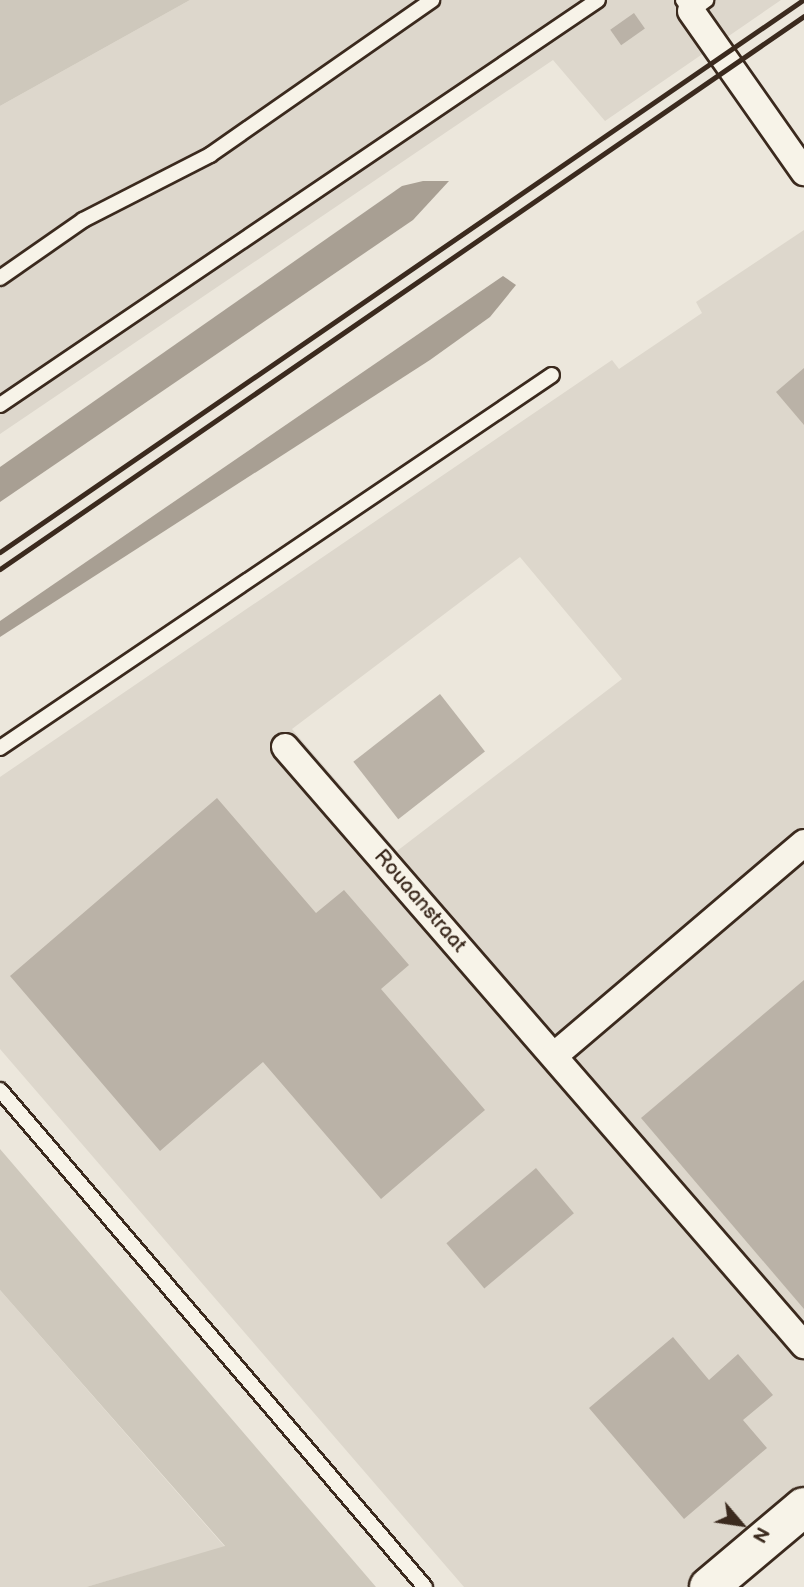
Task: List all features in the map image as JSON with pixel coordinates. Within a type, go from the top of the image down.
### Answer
[{"type":"main road","points":[[709,1587],[804,1507]]},
{"type":"street","points":[[693,4],[804,173]]},
{"type":"street","name":"Rouaanstraat","points":[[285,747],[804,1345]]},
{"type":"street","points":[[555,1055],[804,843]]},
{"type":"lane","points":[[0,278],[83,220],[210,155],[432,0]]},
{"type":"lane","points":[[0,405],[598,0]]},
{"type":"lane","points":[[0,748],[552,375]]},
{"type":"lane","points":[[0,1090],[425,1587]]},
{"type":"shaded area","points":[[0,0],[190,0],[0,106]]},
{"type":"shaded area","points":[[190,0],[781,0],[605,121],[553,60],[0,434],[0,106]]},
{"type":"shaded area","points":[[423,181],[449,181],[413,220],[0,502],[0,467],[402,186]]},
{"type":"shaded area","points":[[804,230],[804,1501],[703,1587],[464,1587],[0,1049],[0,777],[612,360],[619,369],[702,313],[696,302]],"holes":[[[520,557],[622,679],[397,851],[292,729]]]},
{"type":"shaded area","points":[[503,276],[516,285],[490,317],[430,360],[0,637],[0,621]]},
{"type":"shaded area","points":[[0,1149],[376,1587],[86,1587],[225,1546],[0,1290]]},
{"type":"shaded area","points":[[0,1290],[225,1547],[86,1587],[0,1587]]},
{"type":"building","points":[[634,13],[645,29],[621,45],[610,30]]},
{"type":"building","points":[[804,368],[804,425],[776,392]]},
{"type":"building","points":[[440,694],[485,752],[398,819],[353,762]]},
{"type":"building","points":[[217,798],[316,913],[344,890],[409,965],[381,989],[485,1110],[381,1199],[263,1062],[160,1151],[10,976]]},
{"type":"building","points":[[804,980],[804,1309],[641,1118]]},
{"type":"building","points":[[536,1168],[574,1213],[484,1288],[446,1243]]},
{"type":"building","points":[[673,1337],[709,1380],[738,1354],[773,1395],[743,1420],[767,1448],[684,1519],[589,1408]]},
{"type":"railway","points":[[0,552],[803,0]]},
{"type":"railway","points":[[0,569],[804,16]]}]
